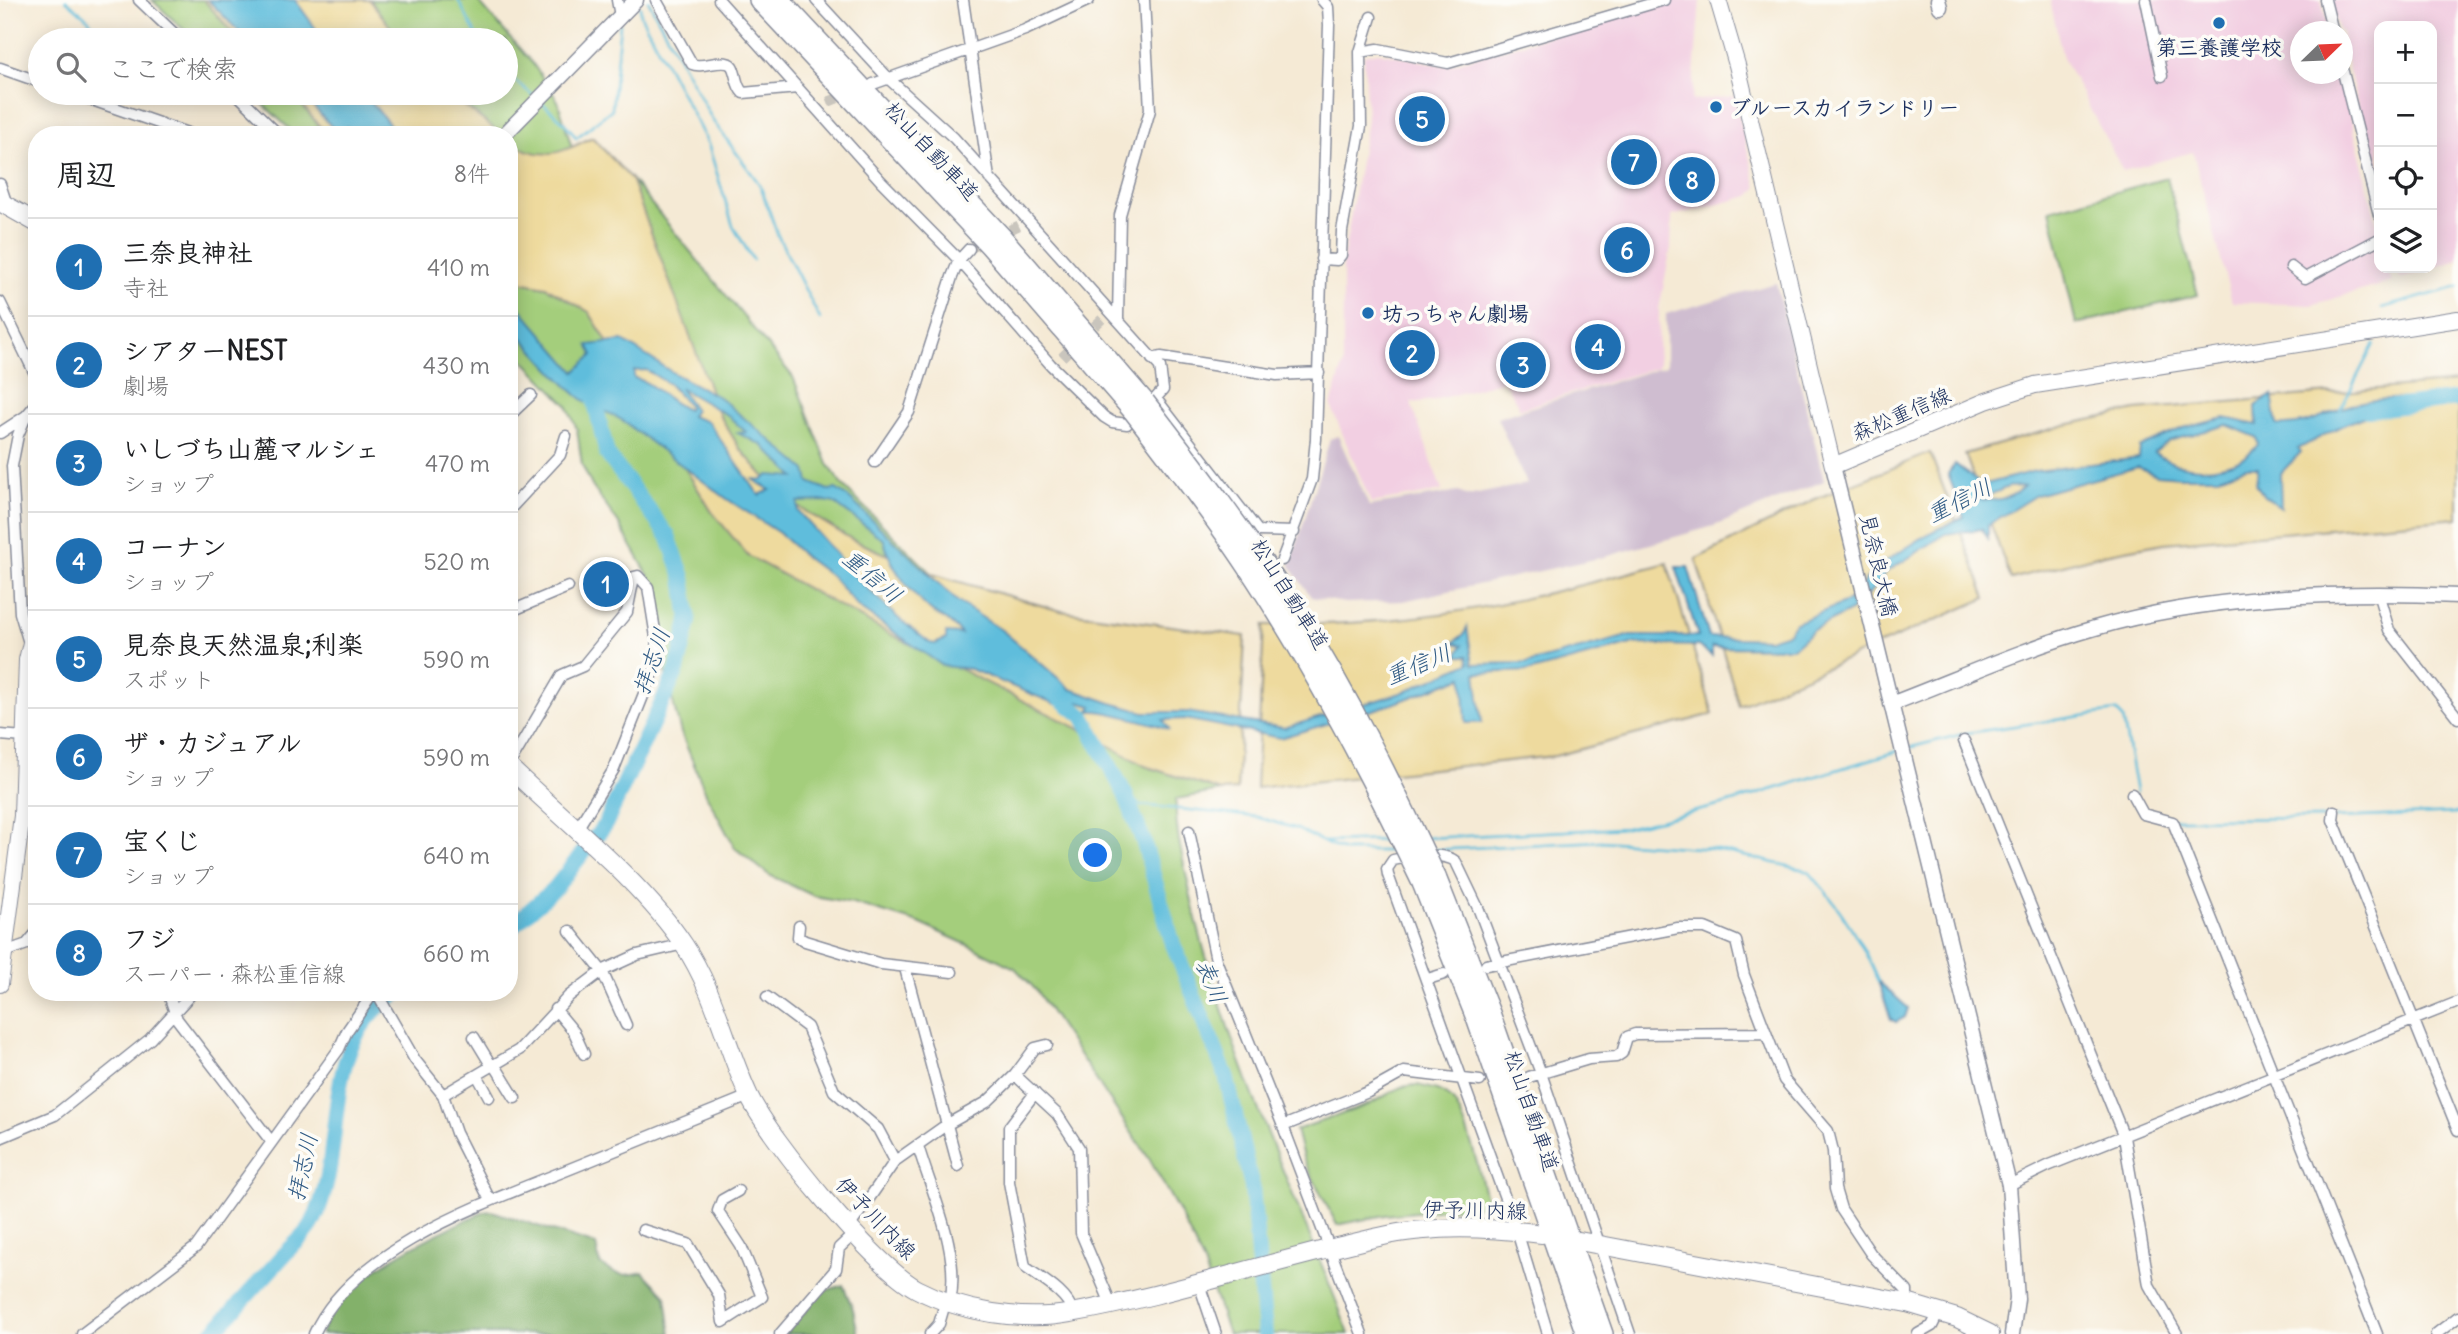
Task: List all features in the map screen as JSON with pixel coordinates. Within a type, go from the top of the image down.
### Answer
[{"type":"highway","name":"松山自動車道","points":[[759,0],[990,246],[1136,414]]},
{"type":"highway","name":"松山自動車道","points":[[780,0],[1001,236],[1198,496],[1283,622],[1429,880],[1490,1013],[1603,1334]]},
{"type":"highway","name":"松山自動車道","points":[[1429,880],[1586,1334]]},
{"type":"main road","name":"森松重信線","points":[[1718,0],[1737,65],[1833,466],[1986,401],[2035,385],[2458,319]]},
{"type":"main road","points":[[4,203],[28,218]]},
{"type":"main road","points":[[0,984],[19,852],[28,662]]},
{"type":"main road","name":"伊予川内線","points":[[518,775],[650,902],[684,944],[701,974],[749,1096],[774,1137],[853,1229],[909,1284],[948,1301],[1006,1313],[1073,1312],[1326,1250],[1421,1230],[1461,1227],[1542,1234]]},
{"type":"main road","points":[[1579,1241],[1907,1303],[1939,1312],[1990,1334]]},
{"type":"street","points":[[139,0],[168,28]]},
{"type":"street","points":[[617,0],[620,16]]},
{"type":"street","points":[[513,126],[636,0]]},
{"type":"street","points":[[656,0],[692,64],[698,67],[727,63],[732,66],[743,93],[798,88]]},
{"type":"street","points":[[719,0],[881,181],[960,260],[1051,365],[1112,422],[1136,414],[1163,390],[1163,374],[1152,359],[1115,314],[1025,224],[954,138],[890,79],[820,1]]},
{"type":"street","points":[[963,0],[989,178]]},
{"type":"street","points":[[873,84],[970,52],[1089,0]]},
{"type":"street","points":[[1115,314],[1120,215],[1150,110],[1144,0]]},
{"type":"street","points":[[1360,52],[1378,49],[1448,63],[1664,0]]},
{"type":"street","points":[[2146,0],[2162,76]]},
{"type":"street","points":[[2325,0],[2330,21]]},
{"type":"street","points":[[1282,560],[1312,479],[1319,373],[1329,2]]},
{"type":"street","points":[[1321,259],[1338,260],[1342,256],[1342,231],[1361,126],[1360,52],[1371,18]]},
{"type":"street","points":[[0,68],[28,78]]},
{"type":"street","points":[[2347,84],[2378,210]]},
{"type":"street","points":[[816,106],[828,102]]},
{"type":"street","points":[[107,105],[167,126]]},
{"type":"street","points":[[248,105],[270,126]]},
{"type":"street","points":[[0,184],[4,203]]},
{"type":"street","points":[[2291,267],[2305,278],[2374,242]]},
{"type":"street","points":[[875,462],[909,412],[960,260],[969,249]]},
{"type":"street","points":[[0,302],[28,359]]},
{"type":"street","points":[[1102,319],[1115,314]]},
{"type":"street","points":[[1051,365],[1062,356]]},
{"type":"street","points":[[1152,359],[1161,357],[1277,375],[1319,373]]},
{"type":"street","points":[[518,407],[531,395]]},
{"type":"street","points":[[1136,414],[1258,531],[1294,532]]},
{"type":"street","points":[[2,429],[26,415]]},
{"type":"street","points":[[26,415],[18,435],[12,466],[20,613],[28,640]]},
{"type":"street","points":[[518,500],[560,455],[566,436]]},
{"type":"street","name":"見奈良大橋","points":[[1833,466],[2009,1185],[2017,1299],[2012,1334]]},
{"type":"street","points":[[518,750],[554,685],[565,672],[583,667],[626,612],[634,577],[638,576],[648,587],[659,656],[614,769],[578,833]]},
{"type":"street","points":[[518,608],[568,587]]},
{"type":"street","points":[[2378,593],[2389,630],[2458,718]]},
{"type":"street","points":[[1891,704],[2007,658],[2096,627],[2181,609],[2378,593],[2458,596]]},
{"type":"street","points":[[0,735],[24,737]]},
{"type":"street","points":[[1964,741],[2124,1137],[2149,1285],[2177,1334]]},
{"type":"street","points":[[2132,794],[2143,814],[2173,822],[2377,1334]]},
{"type":"street","points":[[2334,811],[2333,820],[2458,1130]]},
{"type":"street","points":[[1189,831],[1216,960],[1283,1126],[1326,1250],[1362,1334]]},
{"type":"street","points":[[1548,1334],[1517,1231],[1388,875],[1387,869],[1393,860],[1435,857],[1451,858],[1456,862],[1500,963],[1542,1076],[1597,1245],[1630,1334]]},
{"type":"street","points":[[799,926],[798,937],[805,941],[905,968],[952,972]]},
{"type":"street","points":[[1486,965],[1678,928],[1705,928],[1736,941],[1765,1033],[1784,1080],[1828,1131],[1833,1151],[1835,1189],[1842,1209],[1876,1261],[1907,1291],[1907,1303]]},
{"type":"street","points":[[570,932],[602,971],[626,1025]]},
{"type":"street","points":[[5,952],[28,943]]},
{"type":"street","points":[[443,1095],[526,1044],[555,1009],[602,971],[637,955],[684,944]]},
{"type":"street","points":[[905,968],[958,1167]]},
{"type":"street","points":[[1427,979],[1444,974]]},
{"type":"street","points":[[767,997],[807,1027],[834,1091],[878,1129],[895,1161]]},
{"type":"street","points":[[171,1001],[177,1019],[270,1140]]},
{"type":"street","points":[[0,1138],[55,1115],[150,1039],[184,1001]]},
{"type":"street","points":[[82,1334],[196,1247],[270,1140],[339,1049],[347,1031],[370,1001]]},
{"type":"street","points":[[381,1001],[415,1060],[443,1095],[456,1133],[491,1200]]},
{"type":"street","points":[[2009,1185],[2050,1165],[2458,1002]]},
{"type":"street","points":[[555,1009],[574,1032],[584,1054]]},
{"type":"street","points":[[1529,1077],[1542,1076],[1581,1061],[1616,1058],[1622,1053],[1627,1037],[1635,1034],[1765,1033]]},
{"type":"street","points":[[474,1037],[515,1098]]},
{"type":"street","points":[[780,1334],[836,1269],[839,1248],[895,1161],[946,1125],[987,1102],[1015,1075],[1035,1048],[1046,1045]]},
{"type":"street","points":[[1283,1126],[1368,1092],[1404,1072],[1480,1080]]},
{"type":"street","points":[[477,1075],[489,1097]]},
{"type":"street","points":[[1015,1075],[1064,1122],[1079,1148],[1081,1234],[1111,1304]]},
{"type":"street","points":[[1035,1093],[1009,1127],[1009,1182],[1014,1218],[1025,1267],[1059,1293],[1071,1305],[1073,1312]]},
{"type":"street","points":[[314,1334],[334,1303],[358,1276],[405,1244],[491,1200],[749,1096]]},
{"type":"street","points":[[918,1146],[948,1246],[954,1286],[939,1324],[930,1334]]},
{"type":"street","points":[[643,1230],[688,1244],[719,1295],[723,1322],[762,1297],[741,1247],[718,1211],[722,1200],[738,1191]]},
{"type":"street","points":[[1200,1281],[1216,1334]]},
{"type":"street","points":[[1918,1334],[1932,1326],[1939,1312]]},
{"type":"street","points":[[2436,1334],[2458,1317]]},
{"type":"street","points":[[939,1324],[948,1334]]},
{"type":"shaded area","points":[[1676,0],[1700,0],[1692,101],[1734,96],[1757,188],[1750,196],[1672,216],[1671,247],[1659,309],[1658,367],[1520,409],[1504,381],[1434,400],[1411,403],[1442,491],[1371,503],[1331,406],[1343,365],[1343,261],[1367,120],[1364,55],[1378,52],[1445,66]]},
{"type":"shaded area","points":[[2050,0],[2321,0],[2326,21],[2290,21],[2290,84],[2342,84],[2374,212],[2374,273],[2389,273],[2392,282],[2311,305],[2232,302],[2193,152],[2123,171],[2063,58]]},
{"type":"shaded area","points":[[2331,0],[2458,0],[2458,260],[2437,267],[2437,21],[2374,21],[2374,172],[2352,84],[2353,21],[2336,21]]},
{"type":"shaded area","points":[[2399,273],[2418,273],[2400,279]]},
{"type":"shaded area","points":[[1776,283],[1824,481],[1714,526],[1604,557],[1403,601],[1345,603],[1311,597],[1290,566],[1330,439],[1338,436],[1369,506],[1458,492],[1468,496],[1527,484],[1497,418],[1666,366],[1666,314]]},
{"type":"green space","points":[[152,0],[204,0],[228,28],[182,28]]},
{"type":"green space","points":[[370,0],[477,0],[502,28],[391,28]]},
{"type":"green space","points":[[518,47],[558,101],[572,148],[548,155],[532,152],[518,145],[518,126],[490,126],[463,105],[518,105]]},
{"type":"green space","points":[[264,105],[302,105],[320,126],[286,126]]},
{"type":"green space","points":[[2167,178],[2198,295],[2076,324],[2050,210]]},
{"type":"green space","points":[[631,179],[793,377],[828,464],[841,484],[932,574],[853,540],[782,497],[740,449],[720,416],[702,375]]},
{"type":"green space","points":[[518,282],[546,287],[589,312],[712,512],[1145,766],[1221,791],[1176,799],[1178,832],[1189,888],[1203,945],[1239,1058],[1349,1334],[1228,1334],[1204,1264],[1150,1160],[1036,990],[1015,968],[919,923],[853,903],[814,896],[769,875],[735,848],[707,796],[681,733],[665,671],[658,592],[619,524],[592,486],[582,465],[577,429],[567,405],[518,354]]},
{"type":"green space","points":[[1417,1085],[1445,1094],[1458,1109],[1488,1205],[1385,1215],[1337,1225],[1304,1161],[1296,1130],[1368,1105],[1401,1087]]},
{"type":"green space","points":[[492,1211],[596,1245],[600,1264],[611,1271],[626,1275],[643,1272],[666,1296],[671,1334],[321,1334],[332,1313],[348,1293],[367,1276],[414,1246],[483,1212]]},
{"type":"green space","points":[[843,1285],[853,1309],[858,1334],[785,1334],[821,1292]]},
{"type":"sand","points":[[204,0],[370,0],[391,28],[228,28]]},
{"type":"sand","points":[[302,105],[463,105],[490,126],[320,126]]},
{"type":"sand","points":[[592,137],[631,179],[720,416],[740,449],[782,497],[853,540],[932,574],[1061,611],[1245,636],[1237,790],[1221,791],[1145,766],[1087,733],[892,635],[748,556],[712,512],[589,312],[546,287],[518,282],[518,146],[540,153],[571,147]]},
{"type":"sand","points":[[2458,382],[2458,518],[2164,543],[2104,554],[2011,579],[1965,454],[2066,425],[2136,410]]},
{"type":"sand","points":[[1930,453],[1986,598],[1739,706],[1696,559],[1813,500]]},
{"type":"sand","points":[[1667,563],[1713,714],[1555,756],[1256,788],[1264,625],[1363,622],[1465,610],[1533,597]]},
{"type":"water","points":[[208,0],[295,0],[315,28],[235,28]]},
{"type":"water","points":[[312,105],[374,105],[391,126],[331,126]]},
{"type":"water","points":[[518,306],[575,372],[593,355],[588,345],[623,341],[675,374],[719,397],[806,470],[809,482],[828,490],[836,489],[848,497],[957,601],[1003,631],[1071,689],[1144,712],[1187,712],[1284,728],[1401,693],[1469,663],[1467,656],[1457,656],[1462,645],[1453,643],[1464,634],[1467,627],[1473,664],[1528,663],[1628,636],[1698,636],[1676,567],[1688,567],[1709,637],[1769,639],[1788,633],[1795,623],[1847,602],[1878,566],[1930,533],[1964,517],[1948,474],[1955,464],[1982,485],[2035,471],[2139,458],[2140,447],[2183,428],[2225,418],[2257,425],[2256,406],[2272,395],[2277,425],[2306,422],[2365,401],[2407,399],[2341,426],[2298,449],[2301,452],[2280,474],[2281,507],[2264,496],[2256,484],[2258,467],[2246,467],[2219,477],[2181,477],[2157,475],[2138,467],[2036,495],[1988,525],[1988,538],[1982,529],[1946,534],[1885,573],[1877,586],[1851,611],[1813,630],[1793,648],[1712,647],[1712,656],[1698,646],[1631,644],[1532,671],[1476,673],[1482,723],[1466,723],[1463,677],[1393,704],[1280,738],[1185,719],[1163,720],[1170,730],[1105,712],[1090,711],[1092,706],[1078,702],[1058,705],[970,669],[943,666],[859,608],[832,577],[779,533],[727,499],[627,424],[578,396],[518,333]],"holes":[[[646,370],[669,384],[689,406],[688,410],[634,378],[634,371]],[[680,388],[727,415],[746,432],[738,433],[762,445],[795,477],[769,475],[762,480],[752,479],[770,490],[759,495],[708,422],[691,416],[695,410]],[[2227,425],[2256,437],[2258,444],[2252,452],[2233,462],[2200,468],[2177,464],[2154,453],[2169,441]],[[2024,486],[2004,498],[1980,499],[2008,487]],[[798,502],[834,503],[884,540],[895,569],[908,587],[930,610],[961,634],[946,633],[946,639],[935,644],[930,643],[898,618],[856,577],[798,511]]]},
{"type":"water","points":[[1878,981],[1908,1008],[1905,1017],[1896,1022],[1891,1019]]},
{"type":"waterway","points":[[66,0],[95,28]]},
{"type":"waterway","points":[[458,0],[473,28]]},
{"type":"waterway","points":[[648,0],[713,121],[760,185],[778,236],[820,319]]},
{"type":"waterway","points":[[640,6],[641,16],[708,144],[733,226],[753,260]]},
{"type":"waterway","points":[[542,103],[576,138],[612,109],[620,24]]},
{"type":"waterway","points":[[518,83],[534,96]]},
{"type":"waterway","points":[[2382,308],[2458,287]]},
{"type":"waterway","points":[[2340,410],[2374,344]]},
{"type":"waterway","name":"拝志川","points":[[518,921],[555,888],[605,825],[677,670],[689,621],[683,577],[668,536],[607,454],[591,386]]},
{"type":"waterway","name":"重信川","points":[[2367,410],[2458,399]]},
{"type":"waterway","name":"表川","points":[[1051,691],[1083,716],[1125,794],[1143,840],[1173,944],[1226,1076],[1252,1187],[1265,1334]]},
{"type":"waterway","points":[[1908,748],[1967,733],[2116,711],[2123,718],[2136,792]]},
{"type":"waterway","points":[[1426,838],[1626,828],[1722,805],[1898,751]]},
{"type":"waterway","points":[[1125,794],[1140,805],[1257,817],[1297,829],[1323,842],[1391,840]]},
{"type":"waterway","points":[[2336,818],[2458,813]]},
{"type":"waterway","points":[[2175,819],[2329,818]]},
{"type":"waterway","points":[[1432,850],[1601,841],[1713,849],[1801,869],[1810,873],[1840,911],[1858,938],[1878,982]]},
{"type":"waterway","points":[[1325,843],[1344,851],[1397,851]]},
{"type":"waterway","name":"拝志川","points":[[212,1334],[312,1224],[323,1195],[330,1163],[344,1067],[355,1039],[372,1013],[387,1001]]},
{"type":"tunnel","points":[[828,102],[848,94]]},
{"type":"tunnel","points":[[969,249],[1020,225]]},
{"type":"tunnel","points":[[1062,357],[1102,319]]},
{"type":"place","name":"第三養護学校","points":[[2219,23]]},
{"type":"place","name":"ブルースカイランドリー","points":[[1716,107]]},
{"type":"place","name":"見奈良天然温泉;利楽","points":[[1422,119]]},
{"type":"place","name":"宝くじ","points":[[1634,162]]},
{"type":"place","name":"フジ","points":[[1692,180]]},
{"type":"place","name":"ザ・カジュアル","points":[[1627,250]]},
{"type":"place","name":"坊っちゃん劇場","points":[[1368,313]]},
{"type":"place","name":"コーナン","points":[[1598,347]]},
{"type":"place","name":"シアターNEST","points":[[1412,353]]},
{"type":"place","name":"いしづち山麓マルシェ","points":[[1523,365]]},
{"type":"place","name":"三奈良神社","points":[[606,584]]}]
